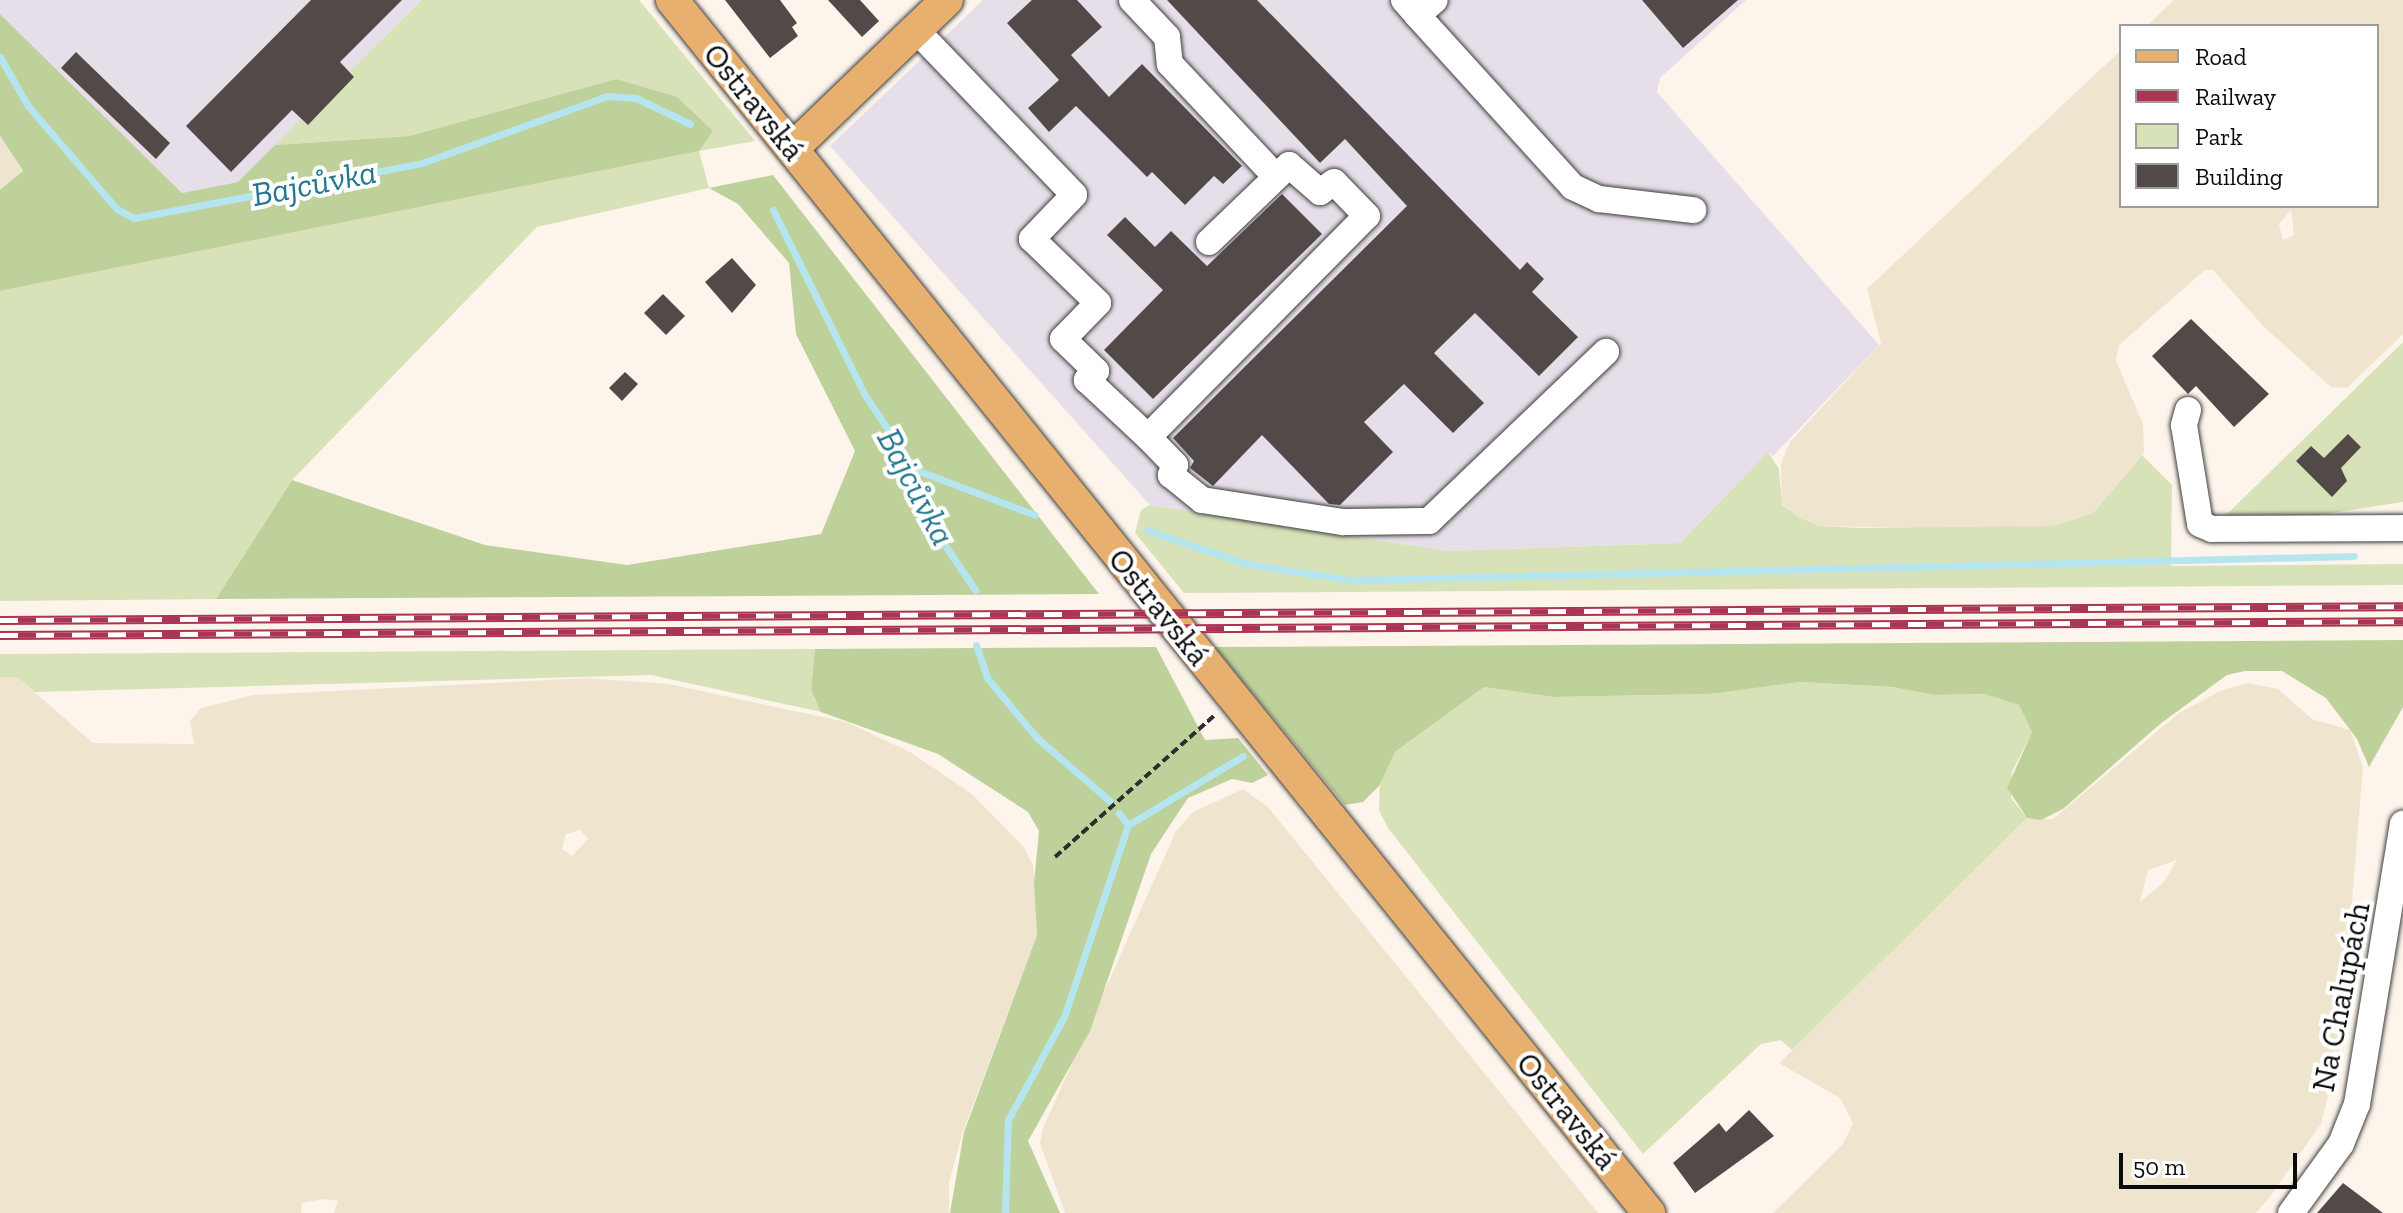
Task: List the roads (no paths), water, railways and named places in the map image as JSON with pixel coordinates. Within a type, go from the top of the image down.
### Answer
[{"type":"main road","name":"Ostravská","points":[[672,0],[1649,1213]]},
{"type":"main road","points":[[792,149],[947,0]]},
{"type":"street","points":[[1132,0],[1167,37],[1170,64],[1276,177]]},
{"type":"street","points":[[1419,5],[1573,187],[1599,199],[1693,210]]},
{"type":"street","points":[[916,30],[1074,195],[1032,239],[1098,303],[1063,339],[1096,371],[1087,380],[1175,465],[1171,475],[1202,500],[1343,522],[1429,521],[1606,352]]},
{"type":"street","points":[[1148,437],[1367,216],[1334,182],[1320,192],[1289,165],[1209,242]]},
{"type":"street","points":[[2188,410],[2184,425],[2200,524],[2212,529],[2403,528]]},
{"type":"street","name":"Na Chalupách","points":[[2291,1213],[2341,1144],[2357,1104],[2403,824]]},
{"type":"waterway","name":"Bajcůvka","points":[[0,57],[28,106],[117,209],[134,218],[422,163],[607,96],[636,98],[690,124]]},
{"type":"waterway","name":"Bajcůvka","points":[[773,210],[865,395],[914,469],[926,517],[975,590]]},
{"type":"waterway","points":[[914,469],[1035,515]]},
{"type":"waterway","points":[[1147,530],[1247,564],[1351,580],[2354,556]]},
{"type":"waterway","name":"Bajcůvka","points":[[976,645],[988,679],[1037,738],[1110,801]]},
{"type":"waterway","points":[[1128,825],[1243,756]]},
{"type":"waterway","name":"Bajcůvka","points":[[1005,1213],[1008,1120],[1064,1017],[1128,825],[1119,813]]},
{"type":"railway","points":[[0,620],[2403,606]]},
{"type":"railway","points":[[0,635],[2403,621]]}]
